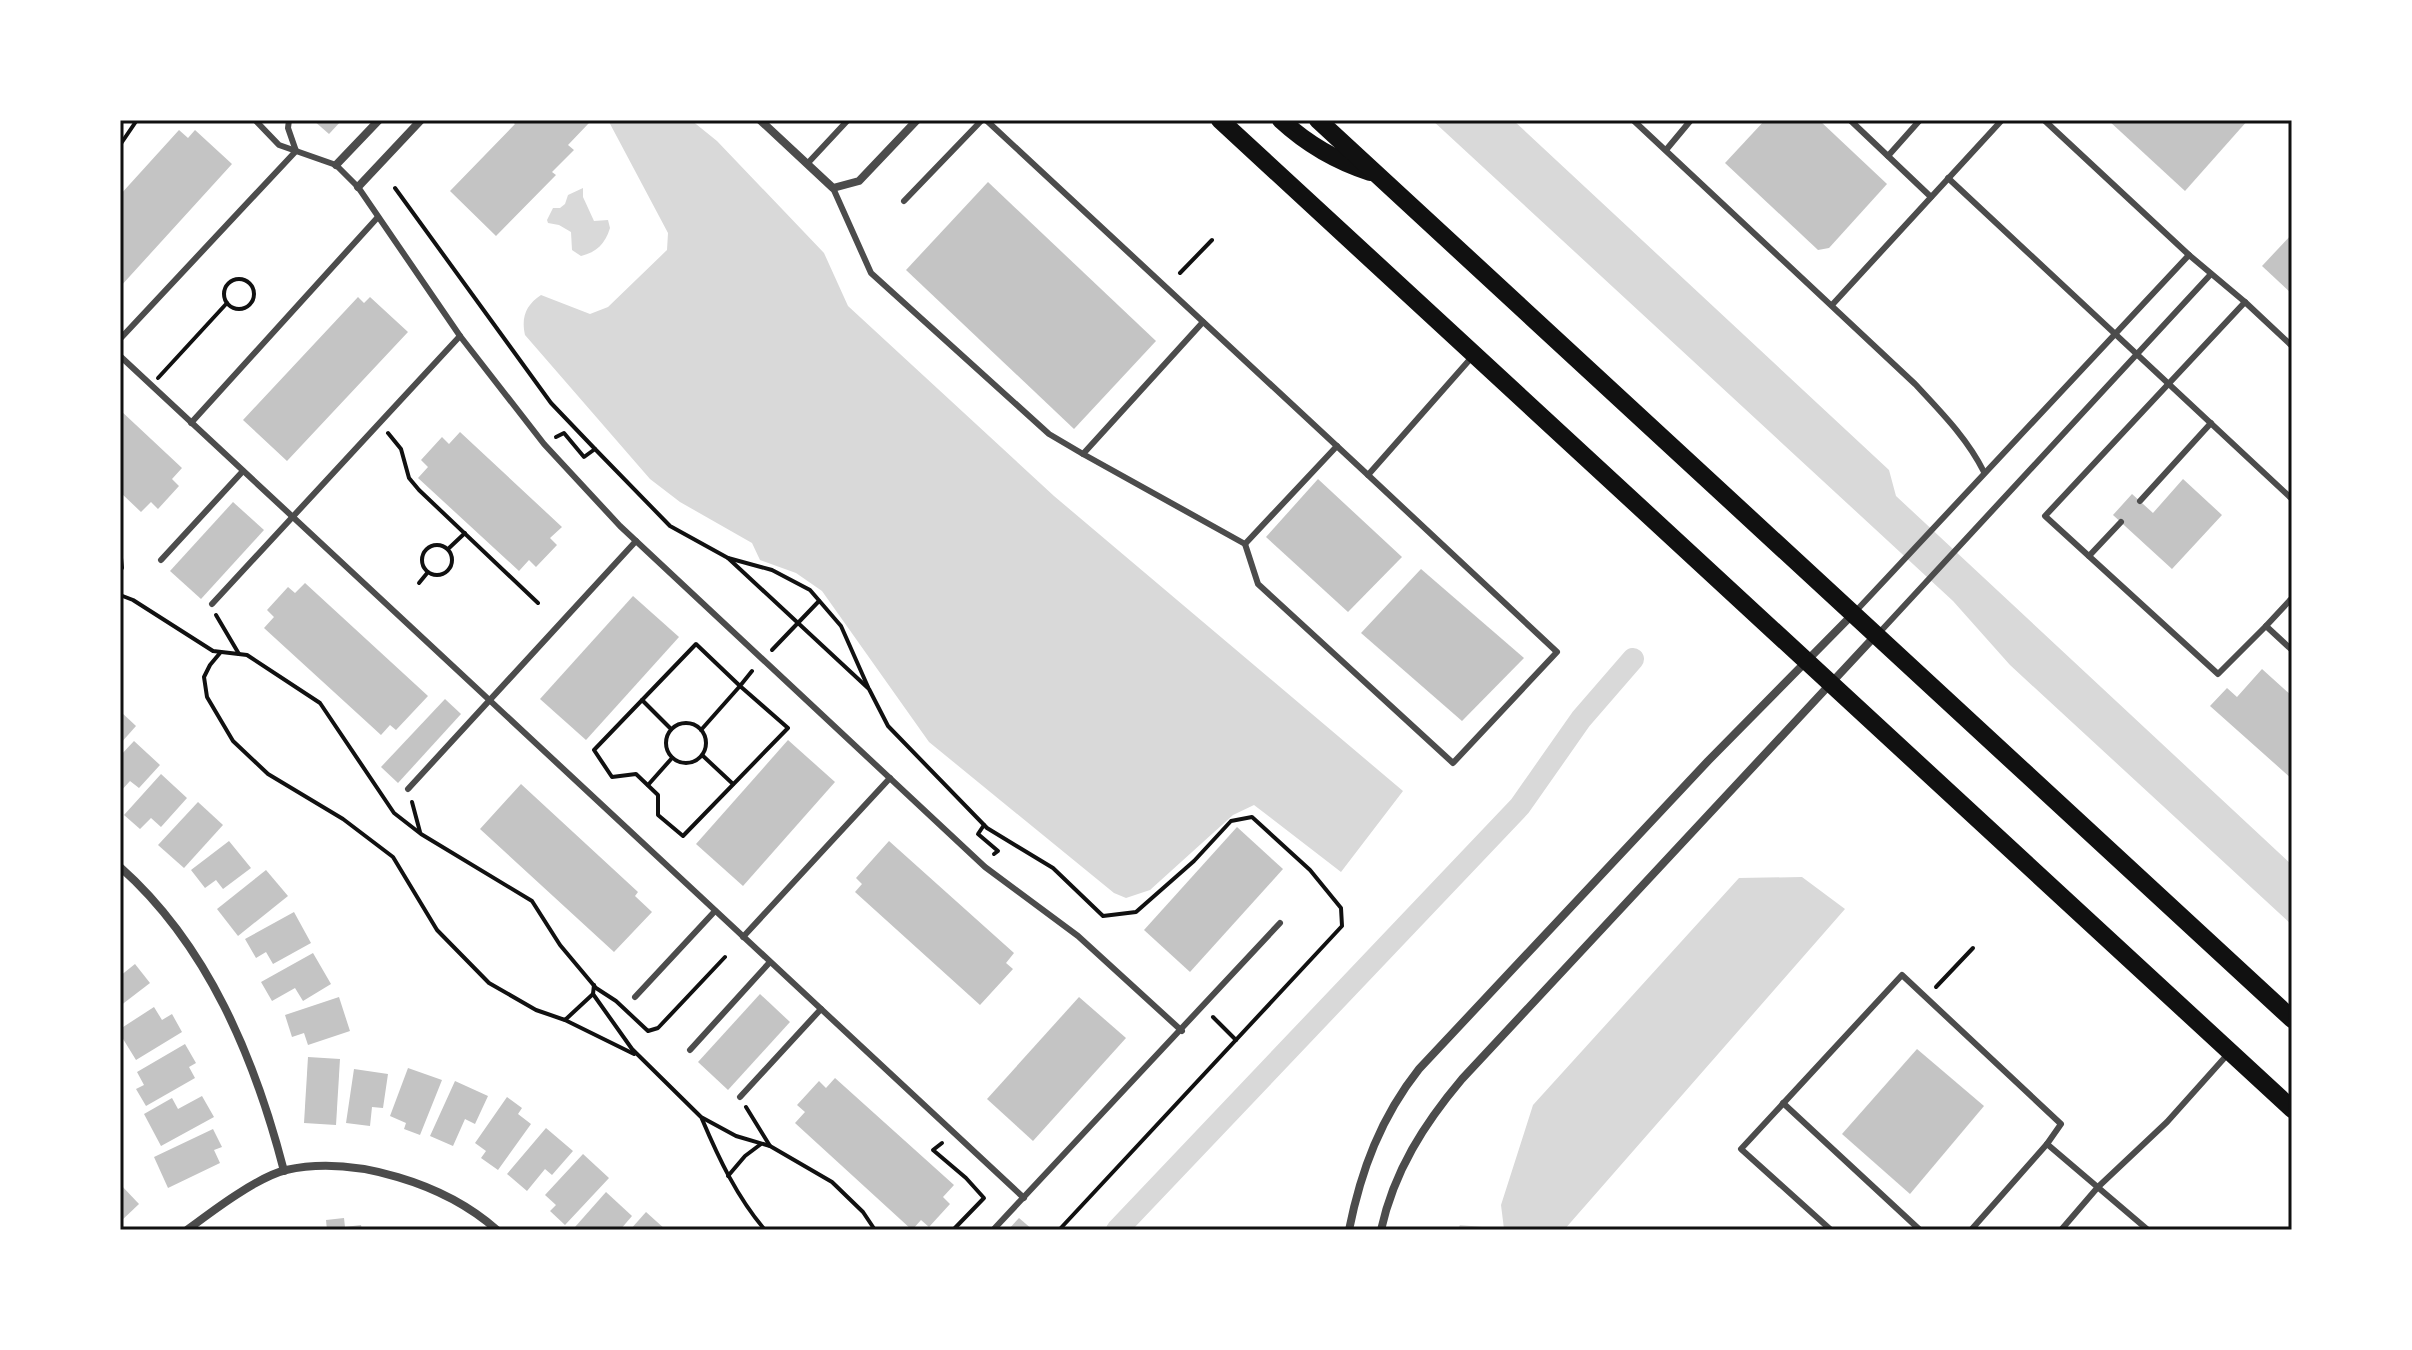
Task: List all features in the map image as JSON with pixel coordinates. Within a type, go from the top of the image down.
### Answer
[{"type":"main road","points":[[1220,120],[2292,1109]]},
{"type":"main road","points":[[1281,120],[1299,137],[1342,162],[1376,174]]},
{"type":"main road","points":[[1318,120],[2292,1019]]},
{"type":"street","points":[[336,165],[379,120]]},
{"type":"street","points":[[358,187],[421,120]]},
{"type":"street","points":[[760,120],[833,188],[859,181],[917,120]]},
{"type":"street","points":[[1349,1230],[1359,1186],[1376,1139],[1404,1088],[1419,1069],[1708,761],[1854,614]]},
{"type":"street","points":[[1381,1230],[1393,1189],[1408,1155],[1439,1106],[1877,634]]},
{"type":"street","points":[[120,867],[142,887],[176,929],[231,1020],[262,1093],[284,1171]]},
{"type":"street","points":[[187,1230],[249,1187],[284,1171],[318,1168],[351,1169],[395,1177],[447,1196],[477,1213],[497,1230]]},
{"type":"lane","points":[[255,120],[279,145],[336,165],[358,187],[460,336],[544,444],[636,541],[985,867],[1078,936],[1182,1031]]},
{"type":"lane","points":[[289,120],[288,128],[296,151]]},
{"type":"lane","points":[[807,164],[848,120]]},
{"type":"lane","points":[[833,188],[871,273],[1049,434],[1245,544],[1258,584],[1453,763],[1557,652],[984,120],[904,201]]},
{"type":"lane","points":[[1633,120],[1905,374],[1957,429],[1984,472]]},
{"type":"lane","points":[[1666,150],[1691,120]]},
{"type":"lane","points":[[1850,120],[1931,197]]},
{"type":"lane","points":[[1832,305],[2002,120]]},
{"type":"lane","points":[[2044,120],[2292,346]]},
{"type":"lane","points":[[1888,156],[1916,121]]},
{"type":"lane","points":[[120,339],[296,151]]},
{"type":"lane","points":[[1948,178],[2292,499]]},
{"type":"lane","points":[[191,423],[378,217]]},
{"type":"lane","points":[[1854,614],[2189,255]]},
{"type":"lane","points":[[1877,634],[2211,274]]},
{"type":"lane","points":[[2245,302],[2045,516],[2218,674],[2292,598]]},
{"type":"lane","points":[[1083,454],[1203,322]]},
{"type":"lane","points":[[212,604],[460,336]]},
{"type":"lane","points":[[1368,475],[1475,354]]},
{"type":"lane","points":[[120,356],[1024,1198]]},
{"type":"lane","points":[[2140,501],[2211,423]]},
{"type":"lane","points":[[1245,544],[1337,446]]},
{"type":"lane","points":[[161,560],[243,471]]},
{"type":"lane","points":[[2089,556],[2121,522]]},
{"type":"lane","points":[[408,789],[636,541]]},
{"type":"lane","points":[[2266,626],[2292,650]]},
{"type":"lane","points":[[743,937],[890,778]]},
{"type":"lane","points":[[635,997],[715,911]]},
{"type":"lane","points":[[993,1230],[1280,923]]},
{"type":"lane","points":[[690,1050],[770,962]]},
{"type":"lane","points":[[1831,1230],[1741,1149],[1902,975],[2061,1124],[1971,1230]]},
{"type":"lane","points":[[740,1097],[821,1009]]},
{"type":"lane","points":[[2061,1230],[2098,1187],[2167,1122],[2230,1052]]},
{"type":"lane","points":[[1783,1103],[1920,1230]]},
{"type":"lane","points":[[2047,1144],[2148,1230]]},
{"type":"path","points":[[120,145],[137,120]]},
{"type":"path","points":[[395,188],[551,403],[595,449],[670,526],[728,558],[772,570],[810,590],[841,626],[888,726],[984,825],[1053,868],[1103,916],[1136,912],[1194,861],[1231,821],[1252,817],[1310,870],[1341,908],[1342,926],[1059,1230]]},
{"type":"path","points":[[1180,273],[1212,240]]},
{"type":"path","points":[[240,278],[252,285],[255,295],[250,304],[241,309],[227,303],[224,294],[230,281],[240,278]]},
{"type":"path","points":[[151,385],[227,303]]},
{"type":"path","points":[[388,433],[401,449],[409,478],[538,603]]},
{"type":"path","points":[[556,437],[564,433],[584,457],[595,449]]},
{"type":"path","points":[[448,549],[465,533]]},
{"type":"path","points":[[439,545],[448,549],[452,558],[446,572],[437,574],[428,571],[422,559],[426,550],[439,545]]},
{"type":"path","points":[[120,548],[120,570]]},
{"type":"path","points":[[728,558],[869,689]]},
{"type":"path","points":[[419,583],[428,571]]},
{"type":"path","points":[[120,595],[133,600],[213,651],[247,655],[320,703],[394,813],[421,834],[532,901],[560,945],[594,985],[648,1031],[658,1028],[725,957]]},
{"type":"path","points":[[772,650],[819,601]]},
{"type":"path","points":[[212,604],[218,622],[239,654]]},
{"type":"path","points":[[696,644],[740,686],[788,728],[683,836],[658,815],[658,795],[648,785],[636,774],[612,777],[594,750],[696,644]]},
{"type":"path","points":[[221,652],[204,677],[207,697],[233,741],[268,774],[343,819],[393,857],[437,930],[489,983],[536,1010],[565,1020],[639,1056]]},
{"type":"path","points":[[701,730],[752,671]]},
{"type":"path","points":[[642,700],[671,729]]},
{"type":"path","points":[[690,723],[701,730],[706,742],[702,755],[685,763],[672,758],[665,741],[671,729],[690,723]]},
{"type":"path","points":[[702,755],[733,784]]},
{"type":"path","points":[[648,785],[672,758]]},
{"type":"path","points":[[408,789],[421,834]]},
{"type":"path","points":[[984,825],[978,834],[998,851],[994,854]]},
{"type":"path","points":[[1936,987],[1973,948]]},
{"type":"path","points":[[565,1020],[593,994],[594,985]]},
{"type":"path","points":[[593,994],[632,1049],[701,1117],[736,1136],[770,1146],[832,1182],[863,1212],[875,1230]]},
{"type":"path","points":[[1213,1017],[1236,1040]]},
{"type":"path","points":[[740,1097],[770,1146]]},
{"type":"path","points":[[701,1117],[728,1176],[748,1210],[765,1230]]},
{"type":"path","points":[[942,1143],[933,1150],[984,1198],[953,1230]]},
{"type":"path","points":[[728,1176],[745,1156],[762,1144]]},
{"type":"shaded area","points":[[608,120],[691,120],[717,141],[824,253],[848,306],[1054,496],[1403,791],[1341,872],[1254,805],[1233,815],[1150,890],[1126,898],[1114,893],[929,742],[822,591],[796,573],[760,560],[752,543],[680,502],[650,479],[525,335],[524,329],[526,312],[541,295],[590,314],[608,307],[667,250],[668,233]]},
{"type":"shaded area","points":[[1432,120],[1513,120],[1889,470],[1896,496],[2292,865],[2292,925],[2010,665],[1953,601]]},
{"type":"shaded area","points":[[583,188],[583,197],[594,221],[608,220],[610,228],[600,246],[581,256],[572,250],[571,232],[547,220],[553,208],[560,208],[568,195]]},
{"type":"shaded area","points":[[1802,877],[1845,909],[1564,1230],[1457,1230],[1460,1225],[1504,1229],[1501,1205],[1533,1105],[1739,878]]},
{"type":"building","points":[[313,120],[342,120],[329,134]]},
{"type":"building","points":[[510,120],[586,120],[589,123],[568,145],[574,150],[552,172],[556,175],[496,236],[450,191],[515,124]]},
{"type":"building","points":[[1765,120],[1819,120],[1887,184],[1829,248],[1818,250],[1725,163]]},
{"type":"building","points":[[2108,120],[2248,120],[2185,191]]},
{"type":"building","points":[[179,130],[188,138],[195,130],[232,164],[120,287],[120,195]]},
{"type":"building","points":[[988,182],[1156,341],[1074,429],[906,270]]},
{"type":"building","points":[[2292,234],[2292,294],[2262,266]]},
{"type":"building","points":[[358,297],[364,303],[370,297],[408,332],[287,461],[243,420]]},
{"type":"building","points":[[120,410],[182,468],[172,479],[179,486],[158,509],[151,502],[141,512],[120,492]]},
{"type":"building","points":[[460,432],[562,527],[550,538],[557,545],[536,567],[529,560],[519,571],[418,478],[428,467],[421,460],[442,437],[449,444]]},
{"type":"building","points":[[1318,479],[1402,557],[1348,612],[1266,537]]},
{"type":"building","points":[[2183,479],[2222,515],[2172,569],[2113,515],[2132,494],[2153,513]]},
{"type":"building","points":[[233,502],[264,530],[201,599],[170,571]]},
{"type":"building","points":[[1421,569],[1524,658],[1462,721],[1361,633]]},
{"type":"building","points":[[305,583],[428,696],[396,730],[390,725],[381,735],[264,628],[274,617],[267,610],[288,587],[295,593]]},
{"type":"building","points":[[633,596],[679,637],[586,740],[540,699]]},
{"type":"building","points":[[2262,669],[2292,696],[2292,779],[2210,706],[2227,688],[2237,697]]},
{"type":"building","points":[[445,699],[461,714],[398,783],[381,767]]},
{"type":"building","points":[[120,711],[136,726],[120,744]]},
{"type":"building","points":[[788,740],[835,782],[743,886],[696,844]]},
{"type":"building","points":[[134,741],[160,765],[139,788],[130,781],[120,792],[120,756]]},
{"type":"building","points":[[161,774],[187,798],[161,827],[151,818],[140,829],[124,815]]},
{"type":"building","points":[[521,784],[638,892],[635,896],[652,912],[614,952],[480,829]]},
{"type":"building","points":[[198,802],[223,825],[184,868],[158,845]]},
{"type":"building","points":[[1237,827],[1283,869],[1190,972],[1144,930]]},
{"type":"building","points":[[229,841],[251,868],[223,889],[216,880],[205,888],[191,870]]},
{"type":"building","points":[[889,841],[1014,953],[1006,963],[1013,969],[980,1005],[855,892],[862,884],[856,878]]},
{"type":"building","points":[[266,870],[288,896],[238,936],[217,909]]},
{"type":"building","points":[[294,912],[311,943],[273,964],[266,952],[256,958],[245,939]]},
{"type":"building","points":[[313,953],[331,984],[303,1001],[295,988],[272,1001],[261,982]]},
{"type":"building","points":[[135,964],[150,983],[120,1006],[120,976]]},
{"type":"building","points":[[760,994],[790,1022],[728,1090],[698,1062]]},
{"type":"building","points":[[339,997],[350,1031],[308,1045],[304,1033],[292,1037],[285,1015]]},
{"type":"building","points":[[1079,997],[1126,1038],[1033,1141],[987,1099]]},
{"type":"building","points":[[154,1007],[162,1020],[172,1014],[182,1032],[136,1060],[120,1029]]},
{"type":"building","points":[[185,1044],[196,1063],[189,1067],[195,1078],[146,1106],[136,1089],[144,1085],[137,1072]]},
{"type":"building","points":[[1917,1049],[1984,1106],[1910,1194],[1842,1134]]},
{"type":"building","points":[[308,1057],[340,1059],[336,1125],[304,1123]]},
{"type":"building","points":[[408,1068],[442,1080],[420,1135],[404,1129],[406,1123],[390,1116]]},
{"type":"building","points":[[354,1069],[388,1074],[383,1108],[372,1107],[370,1126],[346,1123]]},
{"type":"building","points":[[835,1078],[954,1185],[943,1197],[950,1204],[929,1227],[921,1220],[912,1230],[795,1123],[805,1112],[797,1105],[819,1081],[826,1088]]},
{"type":"building","points":[[455,1081],[488,1096],[475,1124],[465,1119],[453,1146],[430,1136]]},
{"type":"building","points":[[202,1096],[214,1117],[161,1146],[144,1114],[172,1098],[178,1109]]},
{"type":"building","points":[[507,1097],[522,1108],[518,1114],[531,1124],[498,1170],[481,1158],[486,1151],[475,1143]]},
{"type":"building","points":[[546,1128],[573,1151],[552,1175],[545,1169],[527,1191],[507,1174]]},
{"type":"building","points":[[213,1129],[222,1147],[214,1150],[220,1163],[168,1188],[154,1157]]},
{"type":"building","points":[[583,1154],[609,1178],[565,1225],[550,1211],[556,1205],[545,1195]]},
{"type":"building","points":[[120,1184],[139,1204],[120,1222]]},
{"type":"building","points":[[606,1192],[632,1216],[620,1230],[579,1230],[575,1227]]},
{"type":"building","points":[[646,1212],[666,1230],[630,1230]]},
{"type":"building","points":[[344,1218],[345,1227],[361,1225],[362,1230],[327,1230],[326,1220]]},
{"type":"building","points":[[1019,1218],[1033,1230],[1008,1230]]},
{"type":"waterway","points":[[1117,1230],[1520,806],[1581,719],[1633,659]]}]
